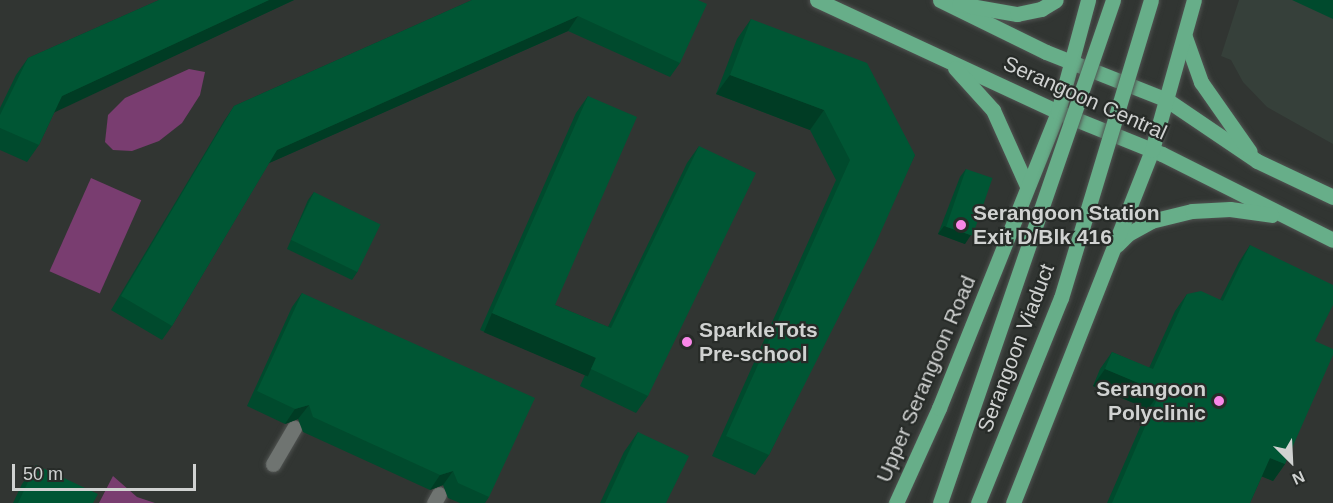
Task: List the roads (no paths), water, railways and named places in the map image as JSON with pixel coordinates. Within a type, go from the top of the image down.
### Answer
[{"type":"main road","name":"Serangoon Central","points":[[817,0],[1058,112],[1152,150],[1333,240]]},
{"type":"main road","name":"Serangoon Central","points":[[941,0],[1046,52],[1167,100],[1257,161],[1333,197]]},
{"type":"main road","points":[[941,0],[1017,14],[1041,9],[1056,0]]},
{"type":"main road","name":"Upper Serangoon Road","points":[[896,503],[939,408],[1058,112],[1074,62],[1088,0]]},
{"type":"main road","name":"Serangoon Viaduct","points":[[940,503],[1113,0]]},
{"type":"main road","name":"Serangoon Viaduct","points":[[978,503],[1061,298],[1151,0]]},
{"type":"main road","points":[[1013,503],[1152,150],[1194,0]]},
{"type":"main road","points":[[1185,37],[1201,82],[1257,161]]},
{"type":"main road","points":[[935,53],[965,75],[993,110],[1028,186]]},
{"type":"main road","points":[[1113,249],[1128,234],[1151,221],[1192,211],[1230,209],[1286,217]]},
{"type":"lane","points":[[273,464],[294,428]]},
{"type":"place","name":"Serangoon Station Exit D/Blk 416","points":[[961,225]]},
{"type":"place","name":"SparkleTots Pre-school","points":[[687,342]]},
{"type":"place","name":"Serangoon Polyclinic","points":[[1219,401]]}]
